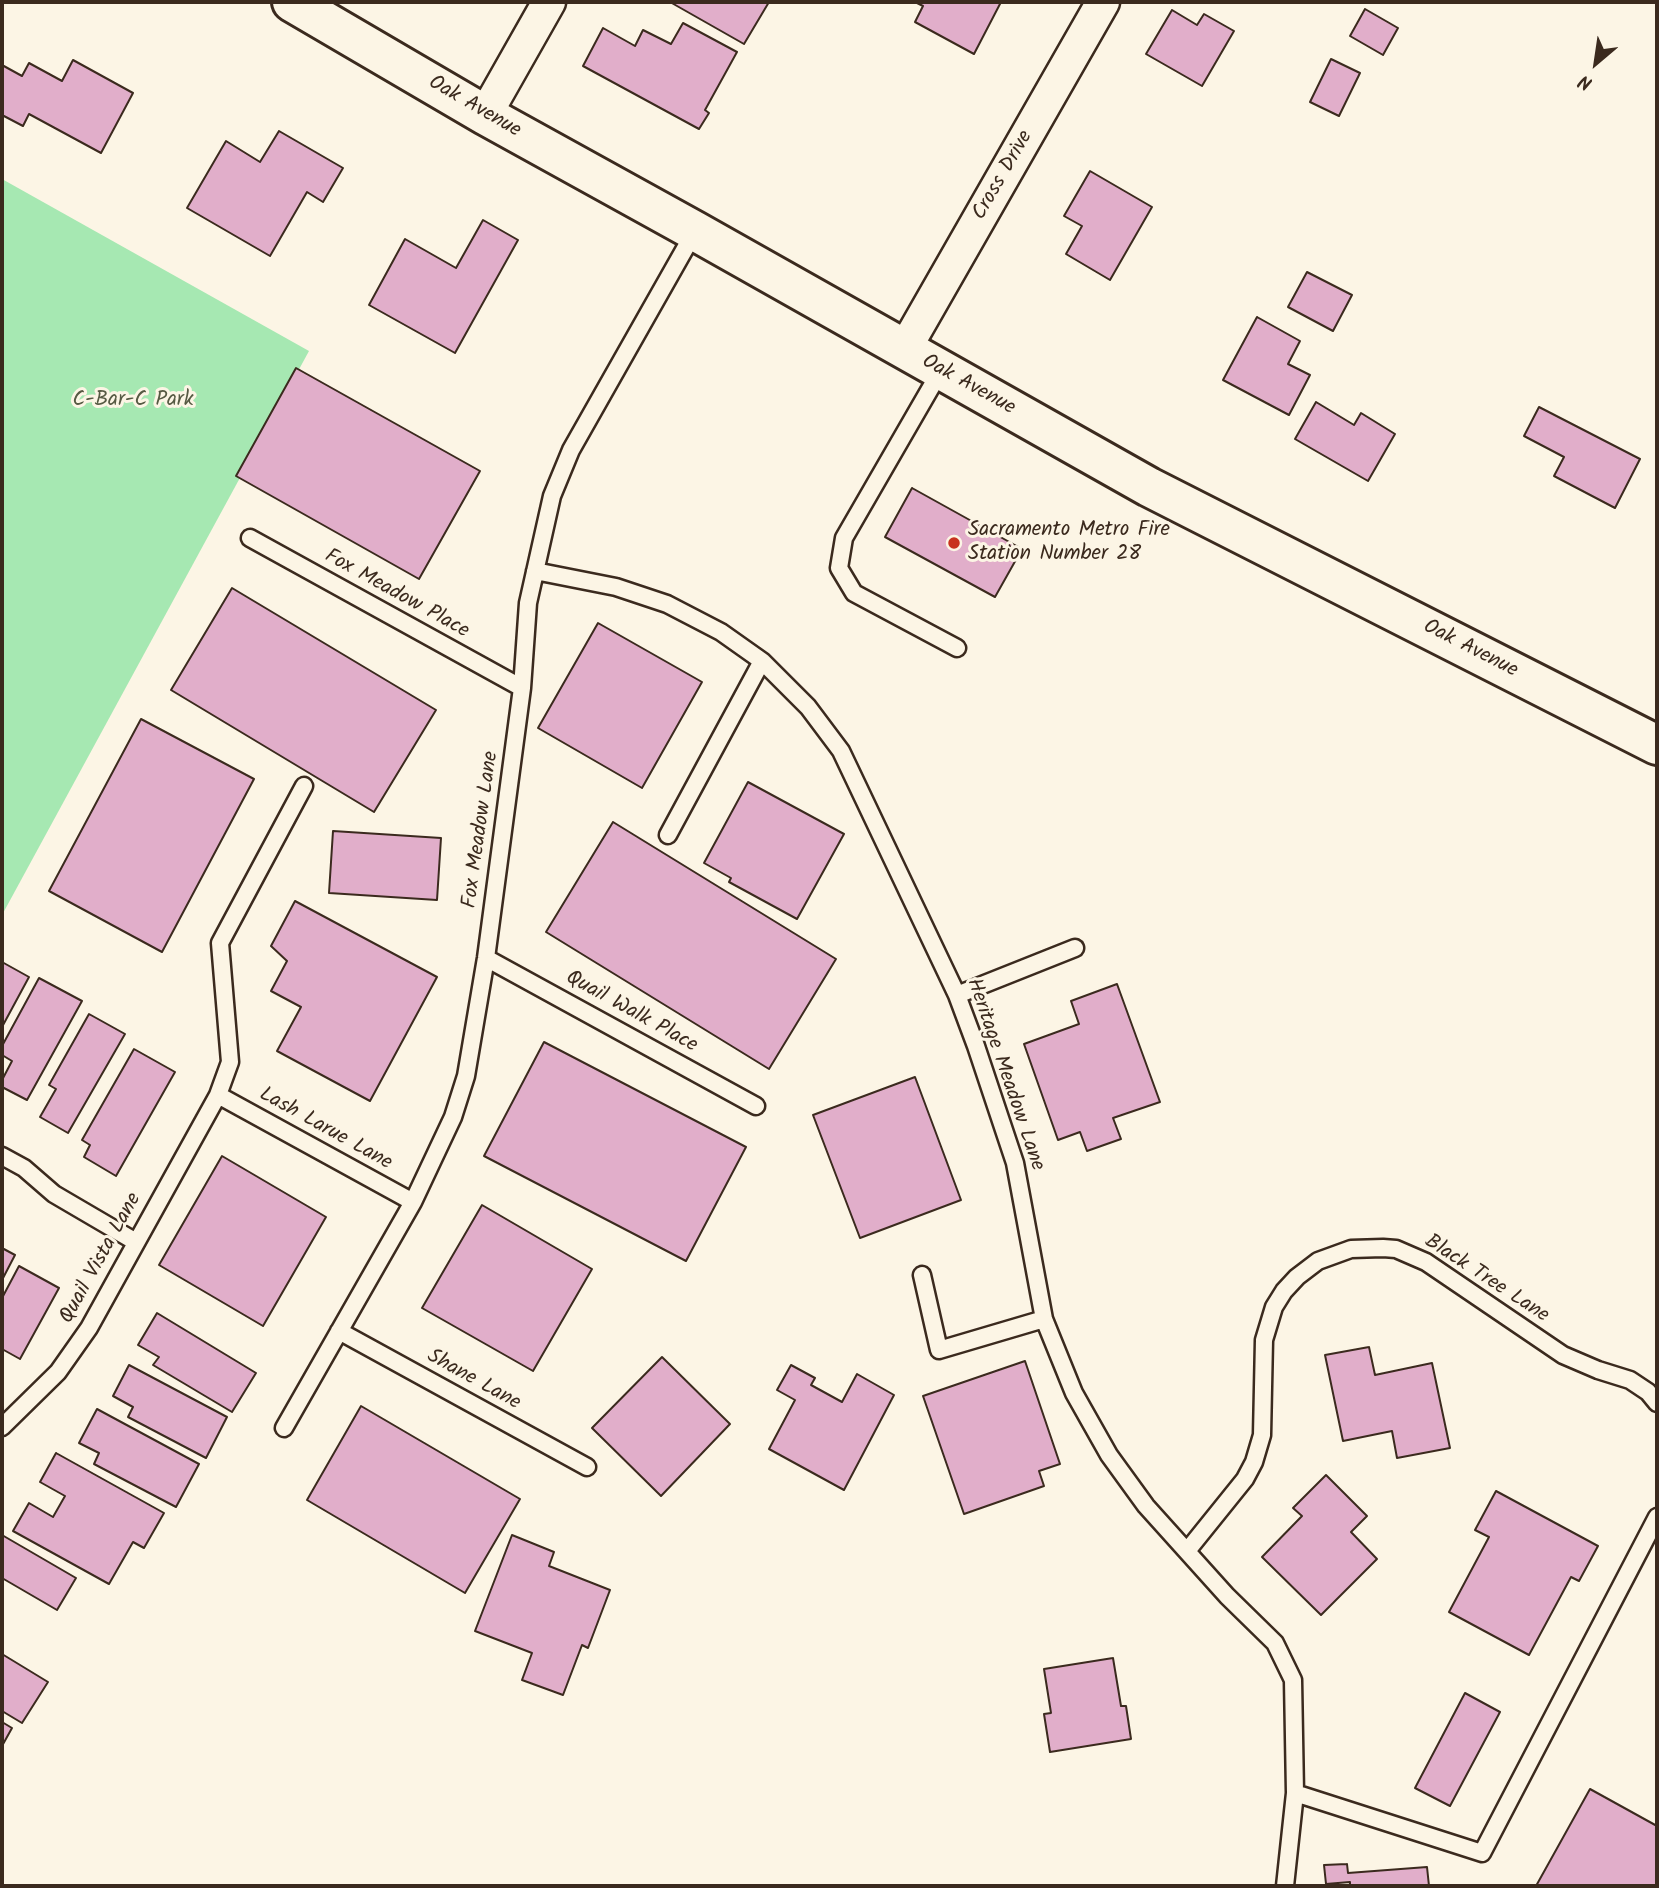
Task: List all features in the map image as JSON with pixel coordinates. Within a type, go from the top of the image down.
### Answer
[{"type":"main road","name":"Oak Avenue","points":[[292,2],[485,115],[1149,487],[1657,745]]},
{"type":"street","points":[[485,115],[549,2]]},
{"type":"street","name":"Cross Drive","points":[[904,350],[1103,2]]},
{"type":"lane","name":"Fox Meadow Lane","points":[[284,1429],[412,1202],[453,1117],[466,1076],[486,958],[522,688],[528,603],[552,496],[571,450],[695,231]]},
{"type":"lane","points":[[941,370],[844,538],[839,568],[854,593],[957,648]]},
{"type":"lane","name":"Fox Meadow Place","points":[[250,538],[522,688]]},
{"type":"lane","name":"Heritage Meadow Lane","points":[[535,570],[616,587],[667,604],[720,632],[762,661],[808,707],[841,751],[957,995],[1015,1163],[1044,1319],[1074,1394],[1109,1455],[1146,1506],[1227,1596],[1275,1643],[1293,1680],[1295,1793],[1285,1886]]},
{"type":"lane","points":[[668,835],[762,661]]},
{"type":"lane","name":"Quail Vista Lane","points":[[2,1427],[58,1372],[89,1328],[218,1095],[230,1062],[220,943],[304,786]]},
{"type":"lane","points":[[957,995],[1076,948]]},
{"type":"lane","name":"Quail Walk Place","points":[[486,958],[756,1106]]},
{"type":"lane","name":"Lash Larue Lane","points":[[218,1095],[412,1202]]},
{"type":"lane","points":[[2,1156],[24,1168],[54,1194],[136,1242]]},
{"type":"lane","name":"Black Tree Lane","points":[[1187,1551],[1245,1479],[1254,1462],[1262,1436],[1264,1340],[1274,1307],[1297,1277],[1318,1261],[1350,1249],[1396,1250],[1426,1262],[1563,1355],[1630,1381],[1648,1392],[1657,1403]]},
{"type":"lane","points":[[922,1275],[939,1350],[1044,1319]]},
{"type":"lane","name":"Shane Lane","points":[[339,1331],[587,1467]]},
{"type":"lane","points":[[1295,1793],[1482,1853],[1657,1517]]},
{"type":"green space","name":"C-Bar-C Park","points":[[2,179],[309,351],[2,915]]},
{"type":"building","points":[[670,2],[769,2],[744,44]]},
{"type":"building","points":[[915,2],[1001,2],[974,54],[915,22],[923,6]]},
{"type":"building","points":[[1365,9],[1398,28],[1383,55],[1350,36]]},
{"type":"building","points":[[1172,10],[1197,25],[1204,14],[1234,31],[1202,86],[1146,54]]},
{"type":"building","points":[[683,23],[737,52],[705,110],[709,113],[699,129],[583,66],[603,28],[635,46],[643,30],[671,44]]},
{"type":"building","points":[[1331,59],[1360,73],[1339,116],[1310,102]]},
{"type":"building","points":[[73,60],[133,93],[101,153],[29,114],[23,126],[2,115],[2,65],[22,76],[29,63],[62,81]]},
{"type":"building","points":[[279,131],[343,168],[323,202],[307,192],[270,256],[187,208],[226,141],[260,162]]},
{"type":"building","points":[[1090,171],[1152,207],[1110,280],[1066,254],[1082,226],[1064,216]]},
{"type":"building","points":[[483,220],[518,240],[455,353],[369,305],[405,239],[456,268]]},
{"type":"building","points":[[1307,272],[1352,295],[1333,331],[1288,307]]},
{"type":"building","points":[[1257,317],[1300,341],[1288,364],[1310,375],[1289,415],[1223,380]]},
{"type":"building","points":[[296,368],[480,471],[419,579],[236,476]]},
{"type":"building","points":[[1316,402],[1354,425],[1361,413],[1395,434],[1368,481],[1295,439]]},
{"type":"building","points":[[1539,407],[1640,459],[1615,508],[1554,476],[1564,457],[1524,436]]},
{"type":"building","name":"Sacramento Metro Fire Station Number 28","points":[[912,488],[1022,549],[995,597],[885,537]]},
{"type":"building","points":[[232,588],[436,710],[374,812],[171,690]]},
{"type":"building","points":[[598,623],[702,682],[642,788],[538,728]]},
{"type":"building","points":[[141,719],[254,779],[162,952],[49,891]]},
{"type":"building","points":[[748,782],[844,834],[797,919],[729,882],[731,878],[704,863]]},
{"type":"building","points":[[613,822],[836,959],[769,1069],[546,932]]},
{"type":"building","points":[[333,831],[441,838],[437,900],[329,893]]},
{"type":"building","points":[[295,901],[437,977],[370,1101],[277,1051],[301,1007],[271,991],[287,961],[271,946]]},
{"type":"building","points":[[2,962],[29,977],[2,1027]]},
{"type":"building","points":[[39,978],[82,1001],[27,1100],[2,1087],[2,1080],[12,1061],[2,1055],[2,1046]]},
{"type":"building","points":[[1117,984],[1160,1102],[1113,1118],[1121,1139],[1087,1151],[1080,1132],[1058,1140],[1024,1044],[1079,1024],[1071,1001]]},
{"type":"building","points":[[89,1014],[125,1034],[68,1133],[40,1117],[56,1089],[49,1085]]},
{"type":"building","points":[[544,1042],[746,1147],[686,1261],[484,1156]]},
{"type":"building","points":[[134,1049],[175,1072],[116,1176],[84,1157],[90,1145],[82,1140]]},
{"type":"building","points":[[915,1077],[961,1200],[860,1238],[813,1115]]},
{"type":"building","points":[[222,1156],[326,1217],[263,1326],[159,1265]]},
{"type":"building","points":[[482,1205],[592,1269],[533,1371],[422,1308]]},
{"type":"building","points":[[2,1248],[15,1255],[2,1280]]},
{"type":"building","points":[[19,1266],[59,1288],[20,1359],[2,1349],[2,1298]]},
{"type":"building","points":[[157,1313],[256,1373],[232,1412],[153,1365],[159,1357],[138,1345]]},
{"type":"building","points":[[1369,1347],[1375,1375],[1432,1363],[1450,1448],[1397,1458],[1392,1431],[1343,1441],[1325,1355]]},
{"type":"building","points":[[662,1357],[730,1424],[661,1496],[592,1428]]},
{"type":"building","points":[[1025,1361],[1060,1464],[1039,1471],[1044,1486],[964,1514],[923,1396]]},
{"type":"building","points":[[129,1365],[227,1417],[206,1458],[128,1417],[133,1407],[113,1396]]},
{"type":"building","points":[[791,1365],[815,1378],[811,1385],[842,1402],[857,1374],[894,1395],[844,1490],[769,1449],[795,1400],[777,1390]]},
{"type":"building","points":[[361,1406],[520,1499],[465,1593],[307,1500]]},
{"type":"building","points":[[97,1409],[199,1464],[176,1507],[94,1464],[99,1453],[79,1443]]},
{"type":"building","points":[[56,1453],[164,1513],[144,1548],[133,1542],[109,1584],[13,1531],[29,1503],[53,1517],[65,1496],[40,1482]]},
{"type":"building","points":[[1326,1475],[1367,1516],[1351,1532],[1377,1559],[1321,1615],[1262,1557],[1302,1516],[1293,1508]]},
{"type":"building","points":[[1496,1491],[1598,1546],[1579,1581],[1571,1577],[1529,1655],[1449,1612],[1489,1537],[1475,1530]]},
{"type":"building","points":[[2,1535],[76,1578],[57,1610],[2,1578]]},
{"type":"building","points":[[512,1535],[554,1552],[549,1566],[610,1590],[588,1648],[582,1645],[563,1695],[522,1680],[532,1653],[475,1631]]},
{"type":"building","points":[[2,1654],[48,1682],[22,1723],[2,1711]]},
{"type":"building","points":[[1113,1658],[1121,1706],[1126,1706],[1131,1739],[1050,1752],[1044,1714],[1051,1713],[1044,1669]]},
{"type":"building","points":[[1465,1693],[1500,1712],[1450,1806],[1415,1788]]},
{"type":"building","points":[[2,1722],[12,1728],[2,1746]]},
{"type":"building","points":[[1590,1789],[1657,1826],[1655,1886],[1536,1886]]},
{"type":"building","points":[[1347,1864],[1348,1873],[1427,1867],[1429,1886],[1350,1886],[1350,1882],[1326,1884],[1324,1865]]},
{"type":"place","name":"Sacramento Metro Fire Station Number 28","points":[[954,543]]}]
